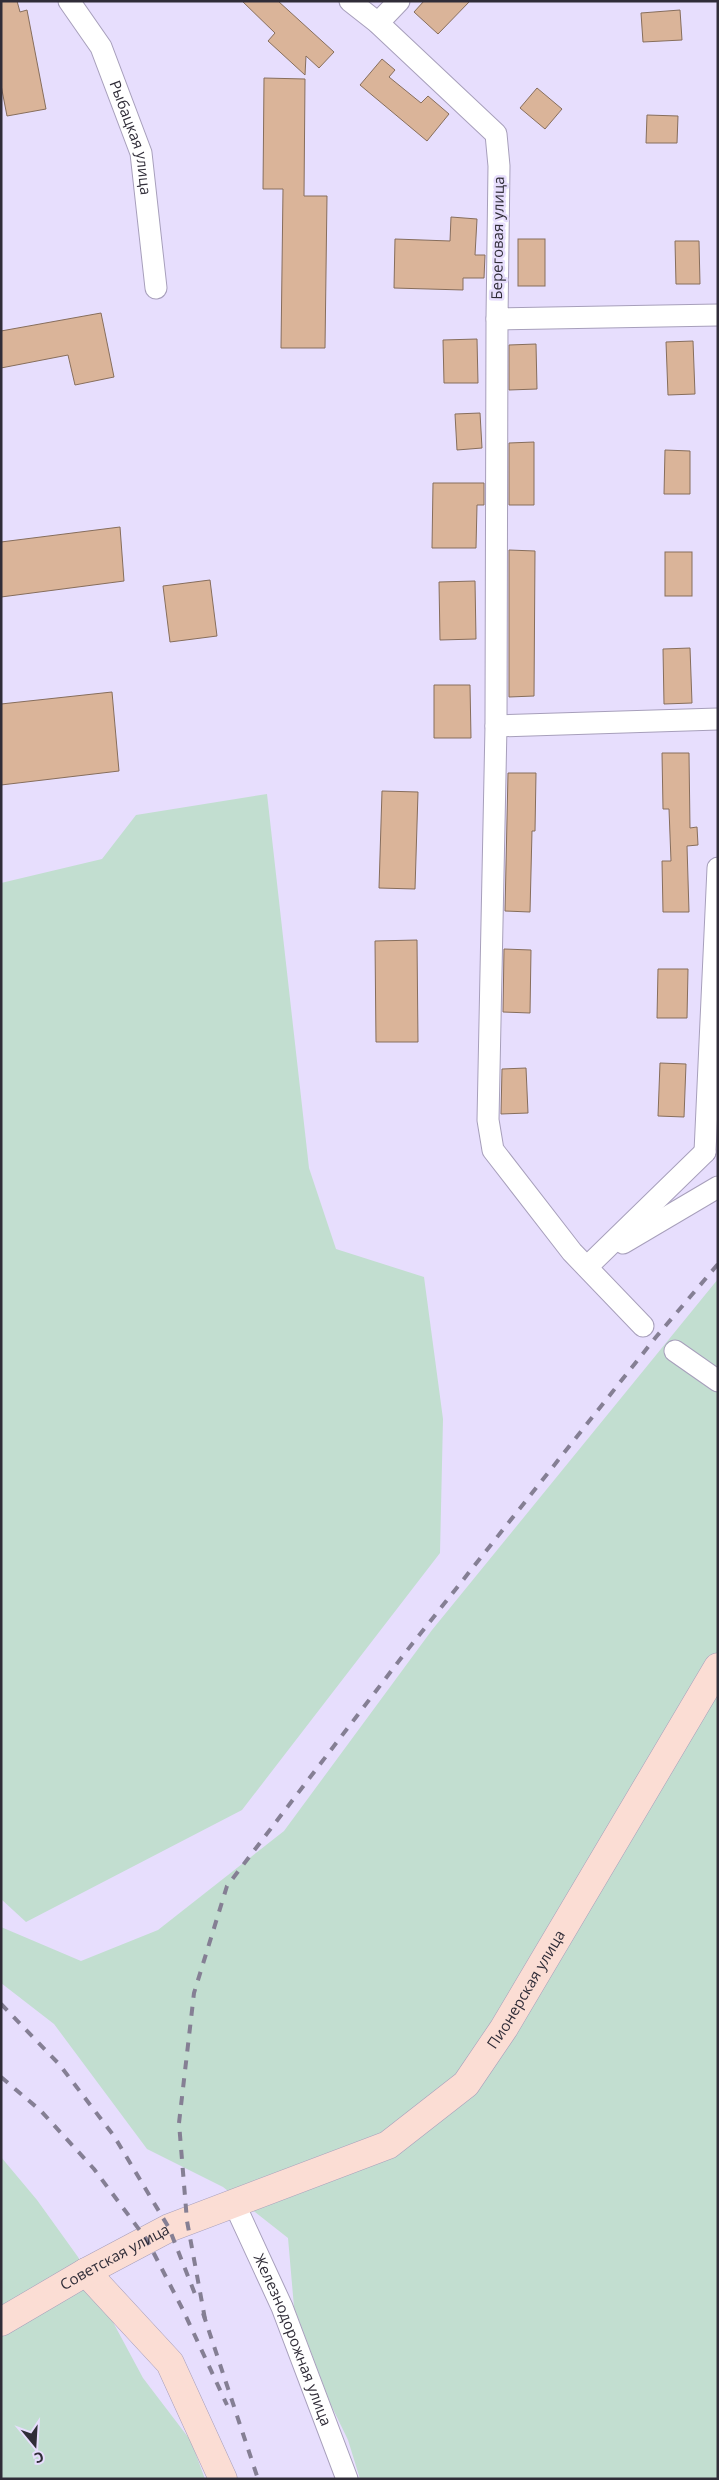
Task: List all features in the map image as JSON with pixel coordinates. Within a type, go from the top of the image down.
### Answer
[{"type":"street","name":"Рыбацкая улица","points":[[69,1],[101,47],[141,153],[156,288]]},
{"type":"street","name":"Береговая улица","points":[[350,1],[378,23],[496,134],[499,166],[497,319],[718,315]]},
{"type":"street","points":[[378,23],[399,1]]},
{"type":"street","points":[[497,319],[496,726],[488,1120],[493,1150],[572,1252],[591,1263],[643,1326]]},
{"type":"street","points":[[496,726],[718,719]]},
{"type":"street","points":[[591,1263],[711,1153],[718,868]]},
{"type":"street","points":[[591,1263],[718,1187]]},
{"type":"street","points":[[675,1351],[718,1381]]},
{"type":"street","name":"Пионерская улица","points":[[234,2203],[388,2145],[466,2084],[504,2028],[718,1667]]},
{"type":"street","name":"Советская улица","points":[[1,2322],[86,2272],[170,2228],[234,2203]]},
{"type":"street","name":"Железнодорожная улица","points":[[234,2203],[282,2307],[347,2479]]},
{"type":"street","points":[[86,2272],[170,2363],[222,2479]]},
{"type":"green space","points":[[267,794],[309,1168],[336,1249],[424,1277],[443,1419],[440,1553],[242,1810],[26,1922],[1,1899],[1,883],[102,859],[136,815]]},
{"type":"green space","points":[[718,1279],[718,2479],[360,2479],[348,2440],[331,2405],[294,2307],[288,2238],[223,2187],[147,2149],[54,2024],[1,1983],[1,1927],[81,1961],[158,1930],[284,1831],[432,1630]]},
{"type":"green space","points":[[1,2157],[37,2200],[78,2257],[143,2378],[191,2441],[205,2479],[1,2479]]},
{"type":"building","points":[[1,1],[17,1],[20,12],[27,10],[46,109],[7,116],[1,85]]},
{"type":"building","points":[[242,1],[278,1],[334,52],[319,68],[306,56],[305,75],[268,41],[275,33]]},
{"type":"building","points":[[424,1],[470,1],[438,34],[414,12]]},
{"type":"building","points":[[680,10],[682,40],[643,42],[641,13]]},
{"type":"building","points":[[382,59],[395,70],[389,77],[421,103],[428,96],[449,114],[427,141],[360,85]]},
{"type":"building","points":[[264,78],[305,79],[304,196],[327,196],[325,348],[281,348],[283,189],[263,189]]},
{"type":"building","points":[[537,88],[562,109],[545,129],[520,108]]},
{"type":"building","points":[[647,115],[678,116],[677,143],[646,143]]},
{"type":"building","points":[[451,217],[477,219],[475,255],[485,255],[484,278],[463,278],[463,290],[394,288],[395,239],[450,241]]},
{"type":"building","points":[[518,239],[545,239],[545,286],[518,286]]},
{"type":"building","points":[[675,241],[699,241],[700,284],[676,284]]},
{"type":"building","points":[[101,313],[114,377],[75,385],[68,355],[1,368],[1,331]]},
{"type":"building","points":[[477,339],[478,383],[444,383],[443,340]]},
{"type":"building","points":[[693,341],[695,394],[668,395],[666,342]]},
{"type":"building","points":[[536,344],[537,389],[509,390],[509,345]]},
{"type":"building","points":[[480,413],[482,448],[457,450],[455,414]]},
{"type":"building","points":[[534,442],[534,505],[509,505],[509,443]]},
{"type":"building","points":[[665,450],[690,451],[690,494],[664,494]]},
{"type":"building","points":[[433,483],[484,483],[484,505],[477,505],[476,548],[432,548]]},
{"type":"building","points":[[120,527],[124,581],[1,597],[1,542]]},
{"type":"building","points":[[509,550],[535,551],[534,696],[509,697]]},
{"type":"building","points":[[665,552],[692,552],[692,596],[665,596]]},
{"type":"building","points":[[210,580],[217,636],[170,642],[163,586]]},
{"type":"building","points":[[475,581],[476,639],[440,640],[439,582]]},
{"type":"building","points":[[690,648],[692,703],[664,704],[663,649]]},
{"type":"building","points":[[434,685],[470,685],[471,738],[434,738]]},
{"type":"building","points":[[112,692],[119,771],[1,785],[1,704]]},
{"type":"building","points":[[662,753],[689,753],[690,828],[697,827],[698,845],[687,846],[689,912],[663,912],[662,861],[671,861],[669,809],[663,809]]},
{"type":"building","points":[[508,773],[536,773],[535,831],[532,831],[530,912],[505,911]]},
{"type":"building","points":[[382,791],[418,792],[415,889],[379,888]]},
{"type":"building","points":[[417,940],[418,1042],[376,1042],[375,941]]},
{"type":"building","points":[[504,949],[531,950],[530,1013],[503,1012]]},
{"type":"building","points":[[658,969],[688,969],[687,1018],[657,1018]]},
{"type":"building","points":[[660,1063],[686,1064],[684,1117],[658,1116]]},
{"type":"building","points":[[526,1068],[528,1113],[501,1114],[502,1069]]},
{"type":"railway","points":[[205,2319],[187,2221],[179,2123],[194,1993],[227,1886],[405,1653],[656,1337],[718,1264]]},
{"type":"railway","points":[[1,2004],[59,2064],[114,2136],[169,2228],[195,2294]]},
{"type":"railway","points":[[1,2077],[41,2111],[94,2169],[147,2240],[183,2310],[227,2405]]},
{"type":"railway","points":[[203,2313],[258,2479]]}]
